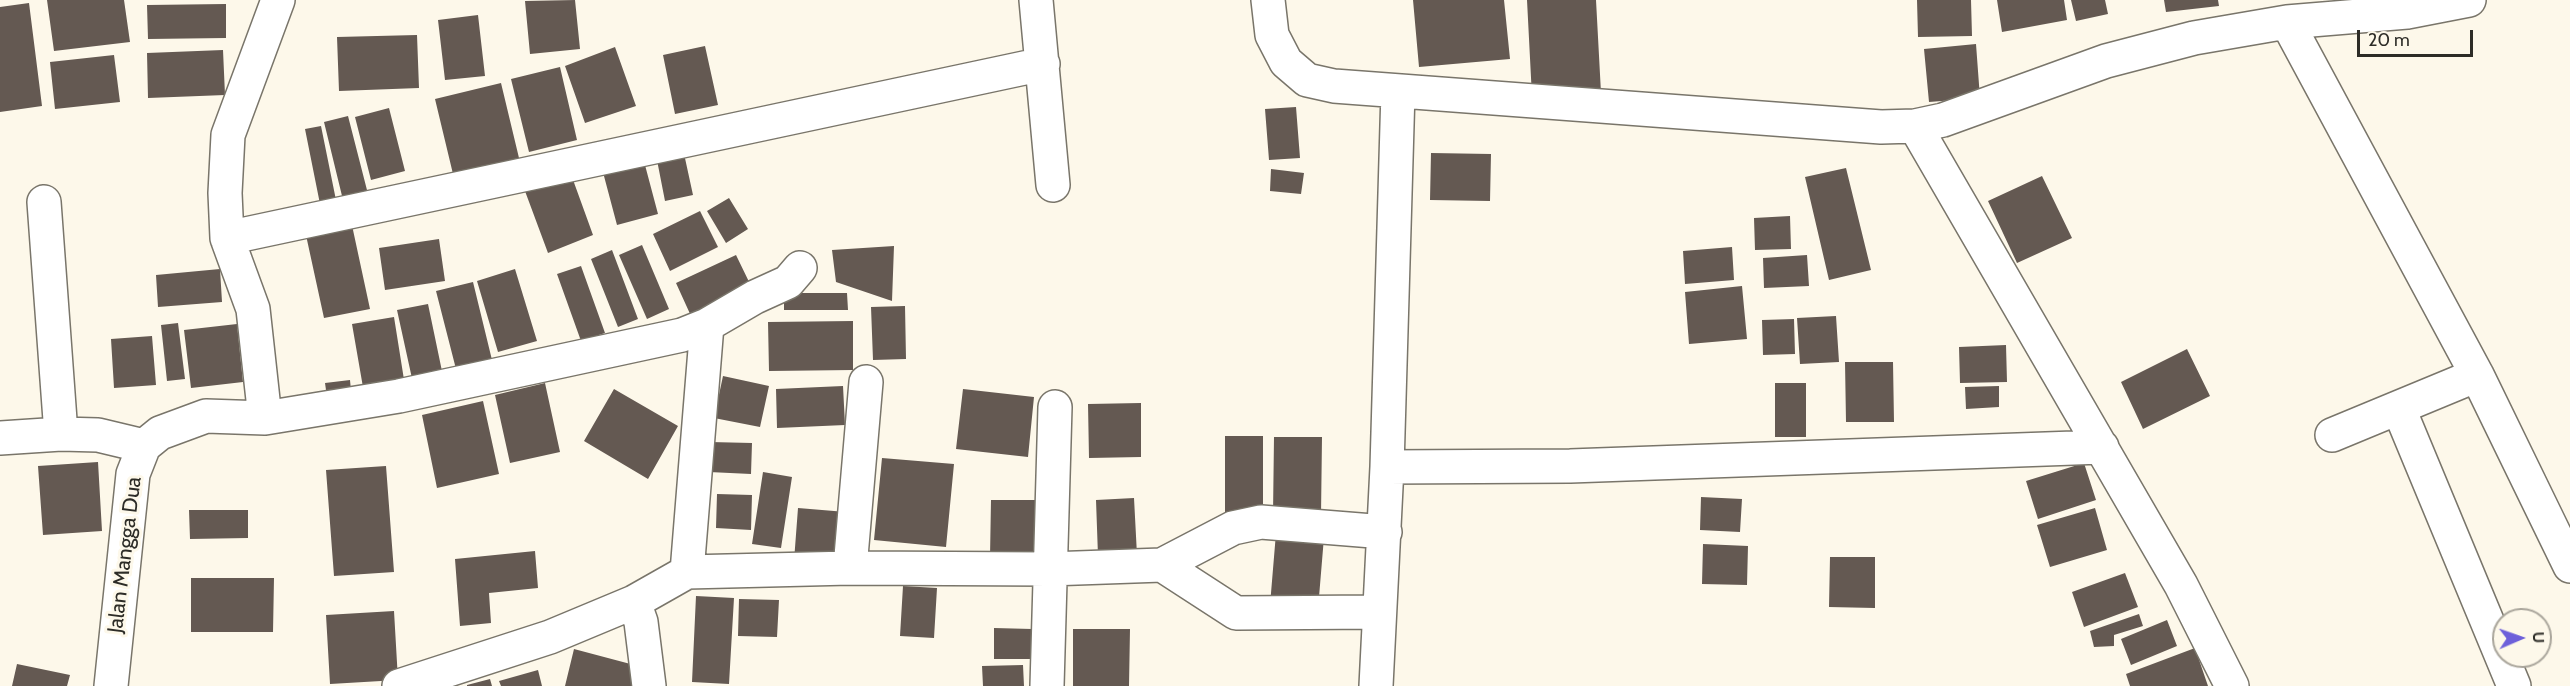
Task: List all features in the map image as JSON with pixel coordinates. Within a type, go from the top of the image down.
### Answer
[{"type":"street","points":[[265,418],[253,309],[227,238],[225,193],[228,135],[278,0]]},
{"type":"street","points":[[1036,0],[1053,185]]},
{"type":"street","points":[[1268,0],[1272,35],[1286,62],[1307,80],[1334,86],[1881,127],[1915,126],[1943,120],[2106,61],[2194,38],[2287,22],[2406,12],[2469,0]]},
{"type":"street","points":[[2287,22],[2477,375],[2570,566]]},
{"type":"street","points":[[227,238],[1042,64]]},
{"type":"street","points":[[1376,686],[1387,467],[1398,91]]},
{"type":"street","points":[[1915,126],[2181,585],[2232,686]]},
{"type":"street","points":[[44,202],[61,434]]},
{"type":"street","points":[[0,438],[61,434],[98,435],[144,446],[160,433],[206,416],[265,418],[399,396],[682,335],[707,325],[754,297],[788,282],[800,268]]},
{"type":"street","points":[[687,572],[707,325]]},
{"type":"street","points":[[2332,435],[2477,375]]},
{"type":"street","points":[[850,568],[866,382]]},
{"type":"street","points":[[1047,686],[1055,407]]},
{"type":"street","points":[[2399,409],[2514,686]]},
{"type":"street","name":"Jalan Mangga Dua","points":[[111,686],[133,474],[144,446]]},
{"type":"street","points":[[1387,467],[1570,466],[2102,447]]},
{"type":"street","points":[[399,686],[550,637],[634,602],[687,572],[850,568],[1049,569],[1162,565],[1233,528],[1261,522],[1384,532]]},
{"type":"street","points":[[1162,565],[1236,613],[1378,612]]},
{"type":"street","points":[[634,602],[641,622],[649,686]]},
{"type":"building","points":[[47,0],[124,0],[130,42],[54,51]]},
{"type":"building","points":[[575,0],[580,49],[530,54],[525,1]]},
{"type":"building","points":[[1413,0],[1504,0],[1510,59],[1419,67]]},
{"type":"building","points":[[1527,0],[1596,0],[1601,93],[1532,97]]},
{"type":"building","points":[[1917,0],[1971,0],[1972,36],[1918,37]]},
{"type":"building","points":[[1997,0],[2064,0],[2067,20],[2002,32]]},
{"type":"building","points":[[2071,0],[2105,0],[2108,14],[2076,21]]},
{"type":"building","points":[[2164,0],[2218,0],[2219,6],[2166,12]]},
{"type":"building","points":[[29,3],[42,106],[0,112],[0,7]]},
{"type":"building","points":[[226,4],[226,38],[148,39],[147,5]]},
{"type":"building","points":[[478,15],[485,76],[445,80],[438,20]]},
{"type":"building","points":[[417,35],[419,88],[339,91],[337,37]]},
{"type":"building","points":[[1976,44],[1980,98],[1929,102],[1924,49]]},
{"type":"building","points":[[705,46],[718,105],[675,114],[663,55]]},
{"type":"building","points":[[615,47],[636,106],[585,123],[565,66]]},
{"type":"building","points":[[223,50],[225,95],[148,98],[147,53]]},
{"type":"building","points":[[114,55],[120,102],[55,109],[50,62]]},
{"type":"building","points":[[560,67],[577,140],[529,152],[511,79]]},
{"type":"building","points":[[501,83],[519,158],[453,174],[435,99]]},
{"type":"building","points":[[1296,107],[1300,158],[1269,160],[1265,109]]},
{"type":"building","points":[[389,108],[405,171],[371,180],[355,117]]},
{"type":"building","points":[[348,116],[368,194],[343,200],[324,122]]},
{"type":"building","points":[[321,126],[338,210],[322,214],[305,129]]},
{"type":"building","points":[[683,149],[693,195],[665,201],[656,155]]},
{"type":"building","points":[[641,150],[658,214],[617,225],[600,161]]},
{"type":"building","points":[[1431,153],[1491,154],[1490,201],[1430,200]]},
{"type":"building","points":[[568,166],[593,235],[548,253],[522,183]]},
{"type":"building","points":[[1846,168],[1871,270],[1829,280],[1805,177]]},
{"type":"building","points":[[1271,169],[1304,173],[1301,194],[1270,191]]},
{"type":"building","points":[[2042,176],[2072,238],[2017,263],[1988,201]]},
{"type":"building","points":[[729,198],[748,229],[726,243],[707,211]]},
{"type":"building","points":[[700,211],[718,247],[670,271],[653,234]]},
{"type":"building","points":[[350,216],[370,309],[324,318],[304,226]]},
{"type":"building","points":[[1790,216],[1791,249],[1755,250],[1754,218]]},
{"type":"building","points":[[439,239],[445,281],[385,290],[379,248]]},
{"type":"building","points":[[642,245],[669,309],[647,319],[619,255]]},
{"type":"building","points":[[894,246],[892,301],[836,282],[832,250]]},
{"type":"building","points":[[1732,247],[1734,280],[1685,284],[1683,251]]},
{"type":"building","points":[[612,250],[638,319],[618,327],[591,259]]},
{"type":"building","points":[[736,255],[752,288],[691,316],[676,283]]},
{"type":"building","points":[[1807,255],[1809,286],[1764,288],[1763,258]]},
{"type":"building","points":[[581,266],[605,333],[581,341],[557,274]]},
{"type":"building","points":[[220,269],[222,302],[158,307],[156,275]]},
{"type":"building","points":[[515,269],[537,341],[498,352],[477,281]]},
{"type":"building","points":[[473,282],[492,360],[456,369],[436,291]]},
{"type":"building","points":[[1742,286],[1747,339],[1689,344],[1685,292]]},
{"type":"building","points":[[784,293],[847,293],[848,310],[784,310]]},
{"type":"building","points":[[428,304],[443,376],[413,383],[397,310]]},
{"type":"building","points":[[905,306],[906,359],[873,360],[871,307]]},
{"type":"building","points":[[1836,316],[1839,362],[1800,364],[1797,318]]},
{"type":"building","points":[[394,317],[405,386],[364,393],[352,324]]},
{"type":"building","points":[[1794,319],[1795,354],[1763,355],[1762,320]]},
{"type":"building","points":[[853,321],[853,370],[769,371],[768,322]]},
{"type":"building","points":[[178,323],[185,379],[167,381],[161,325]]},
{"type":"building","points":[[237,324],[243,382],[191,388],[184,330]]},
{"type":"building","points":[[152,336],[156,385],[114,388],[111,339]]},
{"type":"building","points":[[2006,345],[2007,382],[1960,383],[1959,347]]},
{"type":"building","points":[[2187,349],[2210,396],[2143,429],[2121,382]]},
{"type":"building","points":[[1845,362],[1893,362],[1894,422],[1846,422]]},
{"type":"building","points":[[723,376],[769,386],[760,427],[714,418]]},
{"type":"building","points":[[350,380],[352,401],[328,404],[325,383]]},
{"type":"building","points":[[545,383],[560,452],[510,463],[495,395]]},
{"type":"building","points":[[1775,383],[1806,383],[1806,437],[1775,437]]},
{"type":"building","points":[[843,386],[845,425],[777,428],[776,389]]},
{"type":"building","points":[[1999,386],[1999,407],[1966,409],[1965,387]]},
{"type":"building","points":[[614,389],[678,426],[648,479],[584,441]]},
{"type":"building","points":[[963,389],[1034,397],[1028,457],[956,449]]},
{"type":"building","points":[[483,401],[499,474],[437,488],[422,415]]},
{"type":"building","points":[[1141,403],[1141,457],[1089,458],[1088,404]]},
{"type":"building","points":[[1225,436],[1263,436],[1263,512],[1225,513]]},
{"type":"building","points":[[1274,437],[1322,437],[1321,515],[1273,514]]},
{"type":"building","points":[[710,442],[752,443],[751,474],[709,472]]},
{"type":"building","points":[[882,458],[954,464],[946,547],[874,540]]},
{"type":"building","points":[[98,462],[102,531],[43,535],[38,466]]},
{"type":"building","points":[[2084,463],[2096,500],[2038,519],[2026,481]]},
{"type":"building","points":[[386,466],[394,572],[334,576],[326,470]]},
{"type":"building","points":[[763,472],[792,477],[781,548],[752,544]]},
{"type":"building","points":[[717,494],[752,495],[751,530],[716,528]]},
{"type":"building","points":[[1701,497],[1742,499],[1740,532],[1700,530]]},
{"type":"building","points":[[1134,498],[1137,555],[1098,556],[1096,500]]},
{"type":"building","points":[[991,500],[1044,500],[1043,558],[990,557]]},
{"type":"building","points":[[798,508],[846,512],[841,566],[794,561]]},
{"type":"building","points":[[2095,508],[2107,550],[2050,567],[2037,525]]},
{"type":"building","points":[[189,510],[248,510],[248,538],[190,539]]},
{"type":"building","points":[[1276,533],[1324,537],[1318,609],[1270,605]]},
{"type":"building","points":[[1703,544],[1748,546],[1747,585],[1702,584]]},
{"type":"building","points":[[535,551],[538,588],[489,593],[491,623],[460,626],[455,559]]},
{"type":"building","points":[[1830,557],[1875,557],[1875,608],[1829,607]]},
{"type":"building","points":[[2125,573],[2138,607],[2084,627],[2072,592]]},
{"type":"building","points":[[191,578],[274,578],[273,632],[191,632]]},
{"type":"building","points":[[903,586],[937,588],[934,638],[900,636]]},
{"type":"building","points":[[696,596],[734,598],[729,684],[692,682]]},
{"type":"building","points":[[739,599],[779,600],[777,637],[738,636]]},
{"type":"building","points":[[394,611],[398,680],[330,684],[326,615]]},
{"type":"building","points":[[2139,614],[2143,626],[2114,635],[2114,646],[2094,647],[2090,631]]},
{"type":"building","points":[[2167,620],[2177,646],[2131,665],[2121,639]]},
{"type":"building","points":[[994,628],[1032,629],[1031,659],[994,659]]},
{"type":"building","points":[[1073,629],[1130,629],[1129,686],[1073,686]]},
{"type":"building","points":[[2195,648],[2208,686],[2130,686],[2126,674]]},
{"type":"building","points":[[574,649],[638,666],[632,686],[565,686]]},
{"type":"building","points":[[17,664],[70,675],[67,686],[12,686]]},
{"type":"building","points":[[1023,665],[1024,686],[983,686],[982,666]]},
{"type":"building","points":[[538,670],[542,686],[501,686],[499,681]]},
{"type":"building","points":[[490,679],[492,686],[467,686],[467,685]]}]
